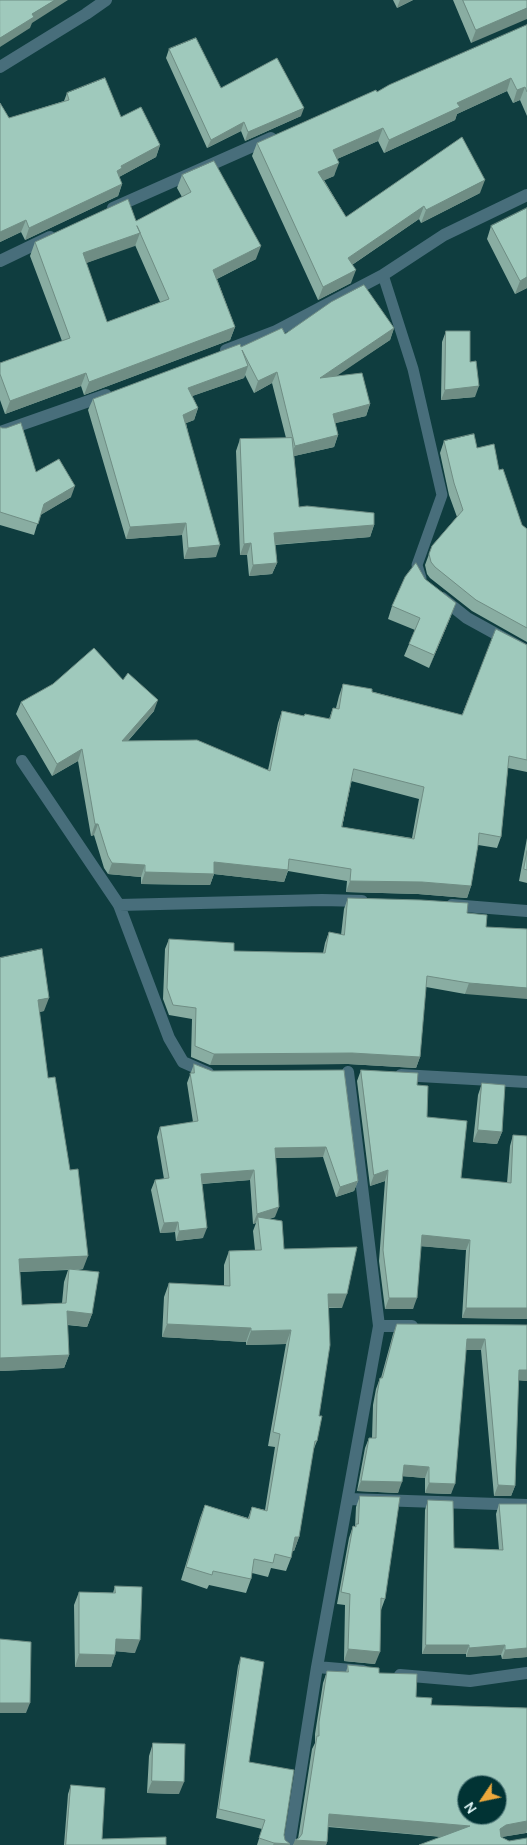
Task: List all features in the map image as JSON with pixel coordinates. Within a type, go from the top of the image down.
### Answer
[{"type":"street","points":[[0,68],[106,0]]},
{"type":"street","points":[[102,212],[284,132]]},
{"type":"street","points":[[212,356],[276,331],[382,275],[444,236],[527,195]]},
{"type":"street","points":[[0,261],[60,233]]},
{"type":"street","points":[[0,432],[120,390]]},
{"type":"street","points":[[429,588],[467,618],[527,651]]},
{"type":"street","points":[[22,762],[119,905],[169,1038],[183,1062],[208,1072],[217,1072]]},
{"type":"street","points":[[119,905],[322,900],[370,901]]},
{"type":"street","points":[[438,904],[527,911]]},
{"type":"street","points":[[289,1845],[317,1667],[379,1326],[349,1072]]},
{"type":"street","points":[[388,1074],[527,1082]]},
{"type":"street","points":[[379,1326],[428,1326]]},
{"type":"street","points":[[348,1499],[527,1505]]},
{"type":"street","points":[[317,1667],[470,1681],[527,1673]]},
{"type":"lane","points":[[382,275],[413,369],[442,495],[417,565],[420,577],[429,588]]},
{"type":"building","points":[[0,0],[55,0],[32,14],[34,17],[0,38]]},
{"type":"building","points":[[463,0],[527,0],[527,8],[476,30]]},
{"type":"building","points":[[527,25],[527,92],[525,87],[517,90],[511,78],[457,103],[460,107],[389,140],[383,128],[333,150],[339,163],[318,172],[346,217],[462,137],[485,180],[426,210],[424,206],[348,258],[356,270],[323,287],[257,143]]},
{"type":"building","points":[[196,38],[221,88],[277,58],[304,108],[248,132],[244,122],[211,140],[169,49]]},
{"type":"building","points":[[105,78],[121,117],[141,107],[160,145],[121,166],[122,168],[117,171],[122,184],[29,228],[26,220],[0,232],[0,103],[9,118],[69,100],[67,93]]},
{"type":"building","points":[[214,161],[261,246],[213,270],[235,327],[89,382],[86,373],[10,401],[0,374],[0,363],[70,338],[35,242],[128,199],[136,221],[191,192],[182,175]],"holes":[[[137,226],[169,299],[107,322],[83,253],[140,233]]]},
{"type":"building","points":[[527,208],[527,277],[520,281],[491,226]]},
{"type":"building","points":[[364,285],[394,328],[320,378],[362,373],[370,404],[333,414],[338,435],[295,446],[277,372],[258,381],[242,350],[248,366],[188,388],[198,408],[183,415],[220,545],[188,548],[186,523],[130,527],[93,399],[240,344],[241,347],[282,328],[285,334],[331,302]]},
{"type":"building","points":[[446,331],[470,331],[470,362],[476,361],[479,386],[445,390]]},
{"type":"building","points":[[21,423],[36,472],[59,459],[75,486],[44,504],[38,524],[0,512],[0,427],[6,428]]},
{"type":"building","points":[[474,434],[477,448],[494,444],[499,470],[503,469],[522,525],[527,529],[527,628],[476,600],[431,562],[429,554],[432,546],[463,510],[454,483],[444,441]]},
{"type":"building","points":[[292,438],[299,507],[307,506],[374,513],[374,525],[274,533],[277,563],[253,565],[251,543],[244,544],[240,439]]},
{"type":"building","points":[[416,563],[425,579],[456,603],[434,655],[409,644],[420,618],[392,606],[405,577]]},
{"type":"building","points":[[496,629],[527,645],[527,760],[509,756],[501,837],[479,833],[471,886],[422,882],[350,881],[351,869],[289,859],[288,870],[214,862],[214,874],[145,872],[145,865],[112,863],[98,824],[95,824],[82,749],[57,764],[21,702],[53,684],[94,648],[123,680],[128,673],[158,700],[122,741],[197,740],[270,771],[282,711],[330,719],[333,708],[339,709],[343,684],[372,689],[372,692],[462,715]],"holes":[[[354,769],[424,787],[414,839],[342,827]]]},
{"type":"building","points":[[527,851],[527,870],[524,869]]},
{"type":"building","points":[[348,898],[468,903],[467,913],[487,915],[486,927],[527,929],[527,988],[469,983],[427,976],[420,1057],[352,1053],[214,1054],[195,1046],[196,1008],[173,1005],[167,988],[169,939],[234,943],[234,951],[325,953],[329,932],[344,935]]},
{"type":"building","points":[[42,949],[49,998],[38,1000],[48,1078],[55,1077],[70,1170],[78,1169],[88,1256],[19,1259],[22,1305],[66,1303],[69,1269],[99,1272],[92,1314],[67,1311],[69,1355],[0,1358],[0,958]]},
{"type":"building","points":[[194,1064],[212,1071],[344,1070],[358,1181],[340,1187],[326,1147],[275,1148],[279,1207],[257,1214],[254,1170],[201,1174],[207,1228],[179,1231],[178,1222],[164,1223],[155,1180],[169,1178],[160,1127],[198,1121],[190,1073],[194,1073]]},
{"type":"building","points":[[361,1070],[418,1073],[417,1085],[428,1086],[427,1117],[467,1121],[461,1178],[511,1183],[513,1135],[527,1136],[527,1308],[466,1308],[470,1240],[422,1235],[417,1298],[389,1298],[383,1250],[388,1170],[374,1175]]},
{"type":"building","points":[[482,1083],[505,1085],[502,1132],[478,1130]]},
{"type":"building","points":[[258,1217],[282,1221],[284,1249],[357,1247],[347,1294],[328,1294],[330,1345],[319,1416],[322,1416],[317,1441],[315,1441],[299,1537],[295,1537],[291,1558],[275,1554],[273,1563],[254,1559],[251,1579],[213,1571],[212,1575],[186,1567],[205,1505],[249,1519],[252,1507],[267,1511],[280,1434],[273,1432],[291,1330],[251,1331],[251,1328],[167,1324],[169,1283],[230,1286],[229,1251],[261,1250]]},
{"type":"building","points":[[397,1324],[527,1325],[527,1370],[519,1370],[515,1486],[498,1485],[485,1339],[467,1339],[455,1484],[429,1483],[429,1467],[404,1465],[402,1482],[361,1481],[369,1438],[376,1438],[377,1394],[380,1378],[382,1378]]},
{"type":"building","points":[[360,1496],[400,1497],[385,1599],[381,1598],[380,1652],[348,1649],[350,1594],[341,1592],[353,1526],[356,1527],[356,1524],[358,1524]]},
{"type":"building","points":[[428,1500],[453,1501],[454,1548],[503,1550],[499,1504],[527,1504],[527,1648],[505,1650],[505,1645],[469,1648],[469,1645],[426,1645]]},
{"type":"building","points":[[115,1586],[142,1587],[140,1640],[116,1639],[115,1655],[79,1654],[79,1592],[115,1593]]},
{"type":"building","points":[[0,1639],[31,1642],[30,1703],[0,1703]]},
{"type":"building","points":[[241,1657],[264,1662],[249,1762],[294,1770],[284,1835],[285,1840],[290,1844],[274,1843],[259,1838],[265,1820],[219,1809]]},
{"type":"building","points":[[348,1665],[379,1668],[379,1673],[417,1674],[416,1697],[432,1698],[431,1705],[527,1708],[527,1821],[507,1825],[507,1775],[457,1775],[457,1825],[329,1814],[327,1842],[295,1840],[302,1834],[317,1736],[319,1736],[319,1722],[327,1671],[348,1672]]},
{"type":"building","points":[[153,1743],[185,1744],[184,1782],[152,1781]]},
{"type":"building","points":[[71,1785],[105,1788],[102,1839],[166,1837],[166,1845],[66,1845]]},
{"type":"building","points":[[458,1825],[506,1825],[500,1829],[501,1837],[509,1841],[527,1838],[527,1845],[419,1845],[470,1826]]}]
